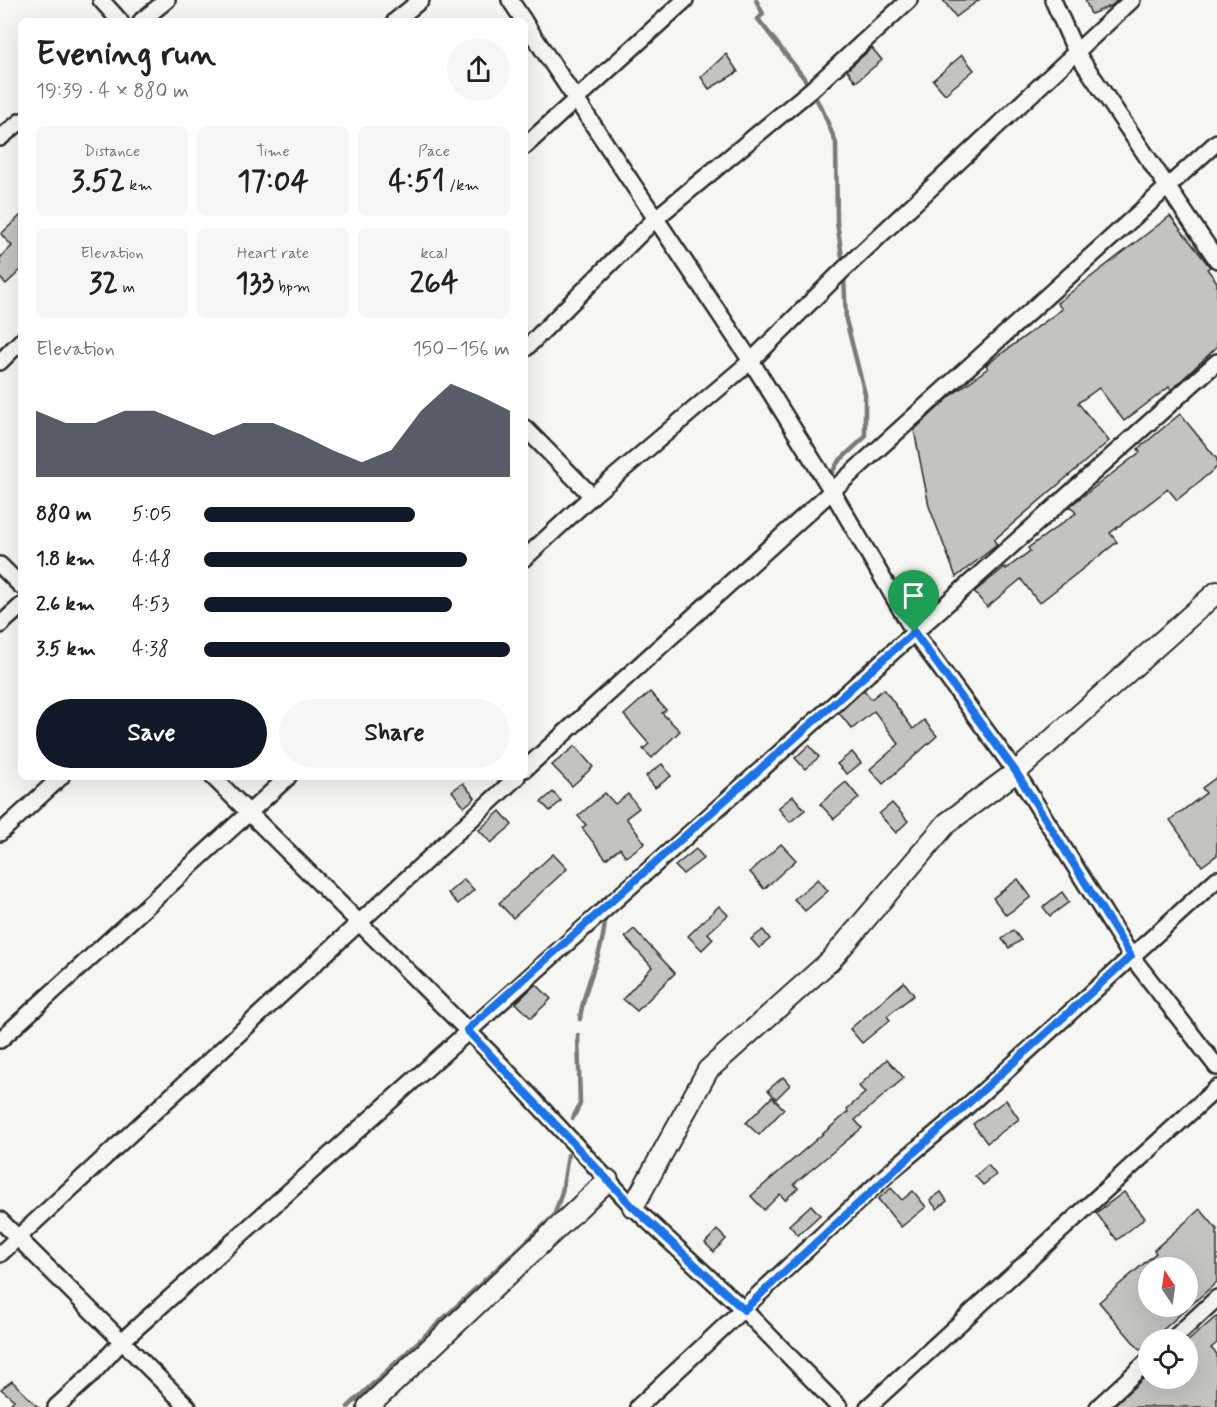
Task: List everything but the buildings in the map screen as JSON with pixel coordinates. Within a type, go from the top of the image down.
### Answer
[{"type":"street","points":[[101,0],[117,18]]},
{"type":"street","points":[[145,18],[167,0]]},
{"type":"street","points":[[398,18],[421,0]]},
{"type":"street","points":[[510,0],[521,18]]},
{"type":"street","points":[[528,143],[685,0]]},
{"type":"street","points":[[528,347],[656,218],[811,90],[909,0]]},
{"type":"street","points":[[1053,0],[1076,52],[1217,260]]},
{"type":"street","points":[[528,555],[592,496],[751,361],[844,269],[1132,0]]},
{"type":"street","points":[[528,28],[751,361],[832,491],[914,632],[1016,772],[1131,956],[1217,1067]]},
{"type":"street","points":[[0,138],[18,123]]},
{"type":"street","points":[[528,766],[1217,142]]},
{"type":"street","points":[[0,362],[18,344]]},
{"type":"street","points":[[56,1407],[123,1340],[467,1030],[1217,362]]},
{"type":"street","points":[[528,431],[592,496]]},
{"type":"street","points":[[0,565],[18,583]]},
{"type":"street","points":[[633,1207],[708,1070],[830,961],[946,823],[1016,772],[1217,592]]},
{"type":"street","points":[[0,625],[18,609]]},
{"type":"street","points":[[0,832],[58,780]]},
{"type":"street","points":[[216,780],[467,1030],[633,1207],[744,1310],[839,1407]]},
{"type":"street","points":[[0,1040],[285,780]]},
{"type":"street","points":[[0,1254],[357,921],[514,780]]},
{"type":"street","points":[[638,1407],[893,1169],[952,1120],[1217,879]]},
{"type":"street","points":[[868,1407],[1217,1088]]},
{"type":"street","points":[[368,1407],[608,1180]]},
{"type":"street","points":[[0,1220],[188,1407]]},
{"type":"street","points":[[1184,1329],[1217,1298]]},
{"type":"street","points":[[1098,1407],[1138,1370]]},
{"type":"waterway","points":[[756,0],[763,14],[758,19],[804,78],[823,111],[836,143],[837,222],[843,264]]},
{"type":"waterway","points":[[829,478],[838,462],[865,437],[865,394],[846,320],[844,275]]},
{"type":"waterway","points":[[580,1019],[602,942],[605,916]]},
{"type":"waterway","points":[[573,1118],[580,1104],[578,1035]]},
{"type":"waterway","points":[[348,1407],[554,1216],[562,1192],[568,1155]]},
{"type":"route","points":[[914,632],[1016,772],[1131,956],[952,1120],[893,1169],[744,1310],[633,1207],[467,1030],[914,632]]}]
